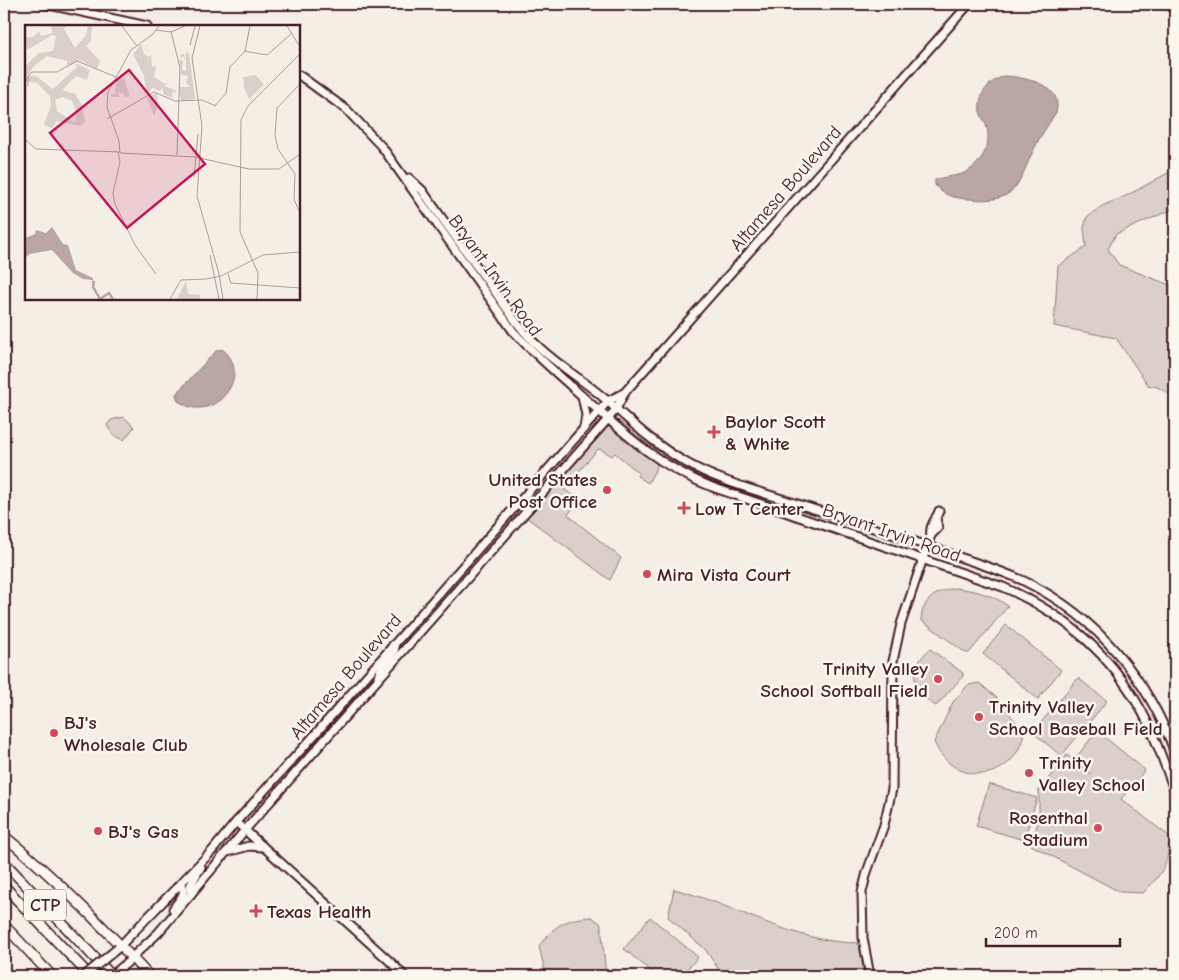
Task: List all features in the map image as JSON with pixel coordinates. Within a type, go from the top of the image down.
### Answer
[{"type":"highway","points":[[4,836],[39,865],[119,946],[130,960],[149,976]]},
{"type":"highway","name":"CTP","points":[[4,862],[112,976]]},
{"type":"highway","name":"CTP","points":[[4,886],[90,976]]},
{"type":"highway","points":[[4,925],[52,976]]},
{"type":"main road","points":[[46,4],[142,25]]},
{"type":"main road","name":"Altamesa Boulevard","points":[[112,976],[158,933],[245,830],[608,419],[625,392],[969,4]]},
{"type":"main road","name":"Bryant Irvin Road","points":[[300,76],[348,110],[397,166],[422,190],[514,331],[548,366],[599,412],[653,456],[674,470],[697,481],[748,501],[923,559],[1023,596],[1056,615],[1084,637],[1119,675],[1140,708],[1175,792]]},
{"type":"main road","name":"Bryant Irvin Road","points":[[442,223],[518,324],[537,346],[589,385],[662,448],[704,472],[927,546],[1028,583],[1048,594],[1080,617],[1108,642],[1143,686],[1153,703],[1175,753]]},
{"type":"main road","name":"Altamesa Boulevard","points":[[84,976],[119,946],[204,860],[599,412],[608,402],[625,392]]},
{"type":"main road","points":[[582,396],[586,415],[584,429]]},
{"type":"main road","points":[[870,976],[863,938],[862,892],[884,825],[892,789],[892,666],[901,624],[931,535],[931,526],[938,515]]},
{"type":"main road","points":[[378,679],[379,671],[394,651],[393,645]]},
{"type":"main road","points":[[236,822],[404,976]]},
{"type":"main road","points":[[226,852],[249,846],[263,847]]},
{"type":"main road","points":[[191,894],[190,886],[204,860]]},
{"type":"main road","points":[[158,933],[184,894],[181,884]]},
{"type":"shaded area","points":[[1004,76],[1031,80],[1048,89],[1054,95],[1057,102],[1056,112],[1036,144],[1019,182],[1006,195],[985,200],[950,196],[938,189],[935,185],[935,180],[967,172],[980,160],[986,150],[988,138],[988,131],[980,111],[982,94],[989,85]]},
{"type":"shaded area","points":[[1175,169],[1175,208],[1116,234],[1108,249],[1119,265],[1175,287],[1175,397],[1157,387],[1148,385],[1116,338],[1054,326],[1058,266],[1086,247],[1084,228],[1087,217],[1102,206],[1128,195]]},
{"type":"shaded area","points":[[222,349],[230,357],[234,367],[234,377],[225,395],[207,407],[194,408],[178,401],[176,394],[216,351]]},
{"type":"shaded area","points":[[124,417],[134,427],[124,440],[112,434],[107,425],[111,420]]},
{"type":"shaded area","points":[[618,420],[660,452],[725,484],[710,481],[668,460],[636,438]]},
{"type":"shaded area","points":[[608,427],[612,427],[656,463],[657,467],[648,483],[637,476],[639,473],[615,453],[612,456],[600,449],[597,450],[572,480],[566,481],[563,478],[563,475]]},
{"type":"shaded area","points":[[557,484],[579,500],[568,515],[621,558],[610,580],[526,517]]},
{"type":"shaded area","points":[[955,588],[982,593],[996,598],[1008,606],[969,653],[966,653],[921,620],[924,607],[931,598],[942,591]]},
{"type":"shaded area","points":[[1006,625],[1061,670],[1038,699],[983,654]]},
{"type":"shaded area","name":"Trinity Valley School Softball Field","points":[[930,649],[963,673],[963,676],[936,706],[921,693],[915,679],[915,671],[918,664]]},
{"type":"shaded area","points":[[1078,678],[1107,701],[1061,756],[1033,732]]},
{"type":"shaded area","name":"Trinity Valley School Baseball Field","points":[[979,683],[996,697],[1024,732],[1019,749],[1009,762],[997,770],[984,774],[969,773],[955,767],[943,757],[934,742],[953,702],[968,685]]},
{"type":"shaded area","name":"Rosenthal Stadium","points":[[1097,731],[1145,770],[1121,799],[1170,837],[1166,862],[1160,874],[1143,893],[1120,892],[1031,845],[1039,819],[1039,790],[1067,755],[1091,774],[1074,760]]},
{"type":"shaded area","points":[[989,784],[1037,798],[1024,840],[976,826]]},
{"type":"shaded area","points":[[674,889],[811,937],[859,943],[864,976],[723,976],[705,949],[668,917]]},
{"type":"shaded area","points":[[592,917],[601,924],[606,976],[545,971],[539,946],[550,933],[568,921]]},
{"type":"shaded area","points":[[650,917],[698,957],[681,976],[657,976],[624,949]]},
{"type":"place","name":"Baylor Scott & White","points":[[714,432]]},
{"type":"place","name":"United States Post Office","points":[[607,490]]},
{"type":"place","name":"Low T Center","points":[[684,508]]},
{"type":"place","name":"Mira Vista Court","points":[[647,574]]},
{"type":"place","name":"Trinity Valley School Softball Field","points":[[938,679]]},
{"type":"place","name":"Trinity Valley School Baseball Field","points":[[979,717]]},
{"type":"place","name":"BJ's Wholesale Club","points":[[54,733]]},
{"type":"place","name":"Trinity Valley School","points":[[1029,773]]},
{"type":"place","name":"Rosenthal Stadium","points":[[1098,828]]},
{"type":"place","name":"BJ's Gas","points":[[98,831]]},
{"type":"place","name":"Texas Health","points":[[256,911]]}]
